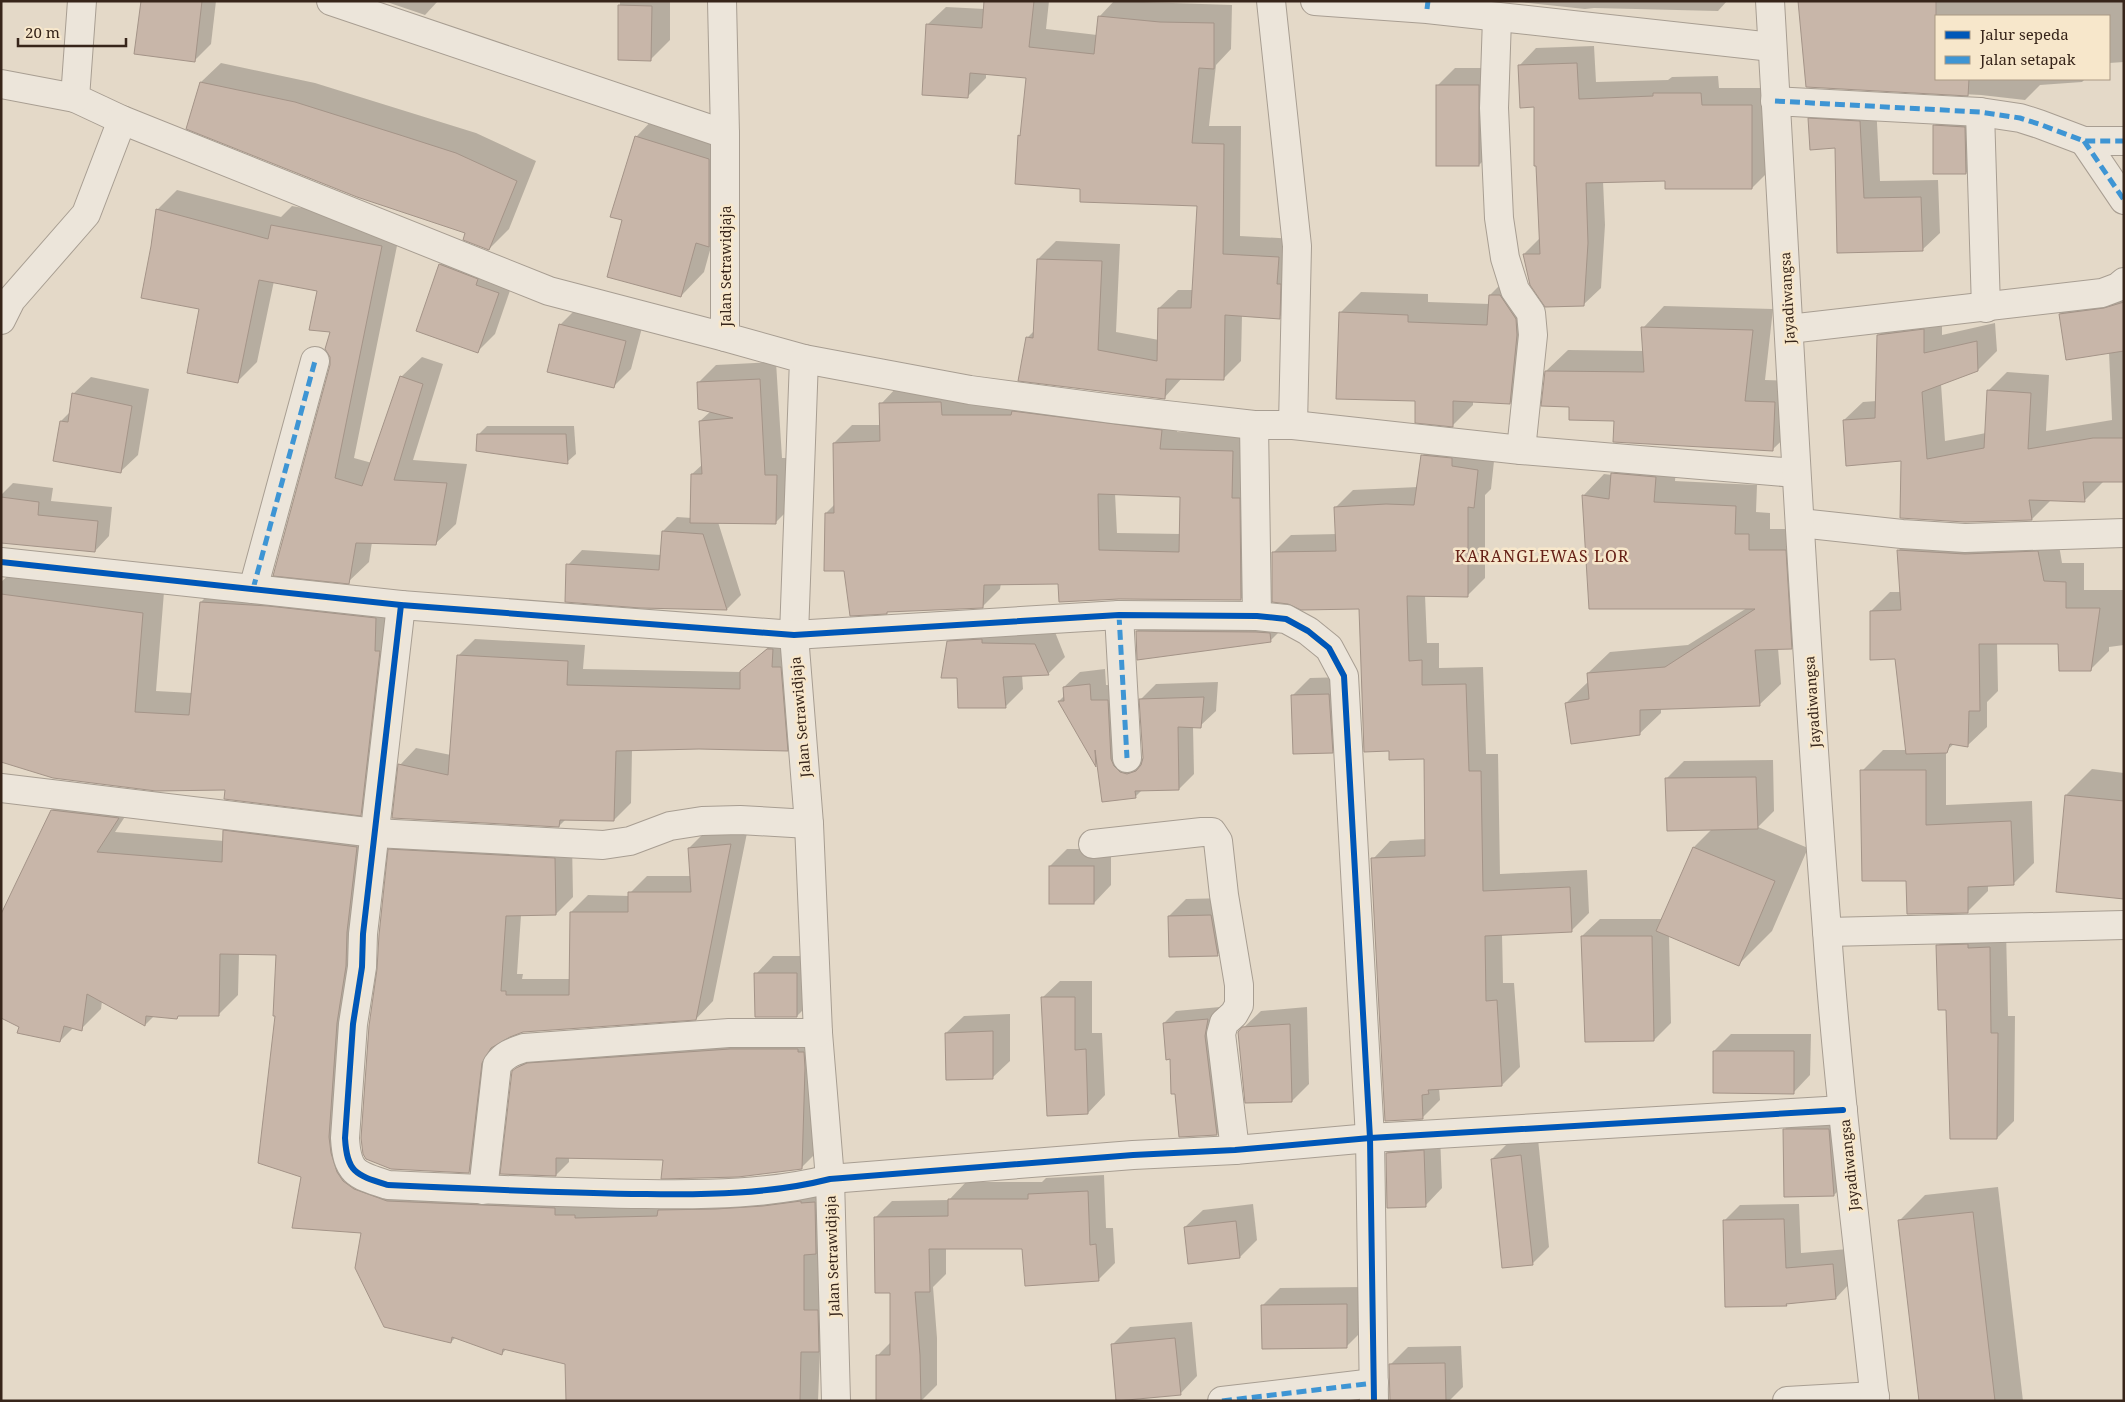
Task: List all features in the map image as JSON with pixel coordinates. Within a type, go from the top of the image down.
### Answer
[{"type":"street","points":[[74,98],[82,1]]},
{"type":"street","points":[[331,1],[725,134]]},
{"type":"street","name":"Jalan Setrawidjaja","points":[[722,1],[725,134],[725,337],[804,359],[794,635],[809,824],[818,1033],[830,1179],[836,1401]]},
{"type":"street","points":[[1271,1],[1297,246],[1293,425]]},
{"type":"street","points":[[1315,1],[1427,5],[1497,18],[1772,47]]},
{"type":"street","name":"Jayadiwangsa","points":[[1770,1],[1790,329],[1795,473],[1800,523],[1827,932],[1843,1110],[1875,1398]]},
{"type":"street","points":[[1497,18],[1494,108],[1499,218],[1505,258],[1516,290],[1531,313],[1533,335],[1521,450]]},
{"type":"street","points":[[1,84],[74,98],[122,120],[549,291],[725,337]]},
{"type":"street","points":[[1775,101],[1980,112],[2020,118],[2084,141],[2124,141]]},
{"type":"street","points":[[1980,112],[1986,308]]},
{"type":"street","points":[[1,320],[11,300],[86,214],[122,120]]},
{"type":"street","points":[[2084,141],[2124,200]]},
{"type":"street","points":[[1790,329],[1986,308],[2102,293],[2124,282]]},
{"type":"street","points":[[804,359],[970,390],[1122,410],[1254,425],[1293,425],[1521,450],[1795,473]]},
{"type":"street","points":[[254,589],[316,361]]},
{"type":"street","points":[[1254,425],[1257,616]]},
{"type":"street","points":[[1800,523],[1902,534],[1966,538],[2124,533]]},
{"type":"street","points":[[1,562],[401,605],[794,635],[1119,615],[1257,616],[1286,619],[1308,631],[1329,648],[1344,676],[1370,1138],[1374,1392],[1222,1401]]},
{"type":"street","points":[[401,605],[363,934],[362,967],[353,1024],[345,1138],[346,1155],[352,1169],[367,1178],[388,1185],[483,1190],[602,1194],[703,1194],[798,1187],[830,1179],[1133,1155],[1235,1150],[1370,1138],[1843,1110]]},
{"type":"street","points":[[1119,615],[1127,758]]},
{"type":"street","points":[[1,788],[374,833],[603,845],[630,841],[670,826],[702,821],[740,820],[809,824]]},
{"type":"street","points":[[1093,844],[1202,832],[1212,832],[1218,841],[1224,895],[1239,985],[1239,1004],[1234,1014],[1224,1024],[1221,1034],[1235,1150]]},
{"type":"street","points":[[1827,932],[2124,925]]},
{"type":"street","points":[[483,1190],[497,1066],[503,1057],[512,1052],[524,1048],[729,1033],[818,1033]]},
{"type":"street","points":[[1787,1401],[1875,1398]]},
{"type":"building","points":[[141,1],[202,1],[195,62],[134,54]]},
{"type":"building","points":[[984,1],[1034,1],[1029,47],[1094,54],[1098,16],[1160,22],[1214,23],[1214,69],[1199,68],[1192,143],[1224,144],[1223,254],[1279,257],[1277,284],[1281,284],[1280,319],[1225,315],[1224,380],[1166,379],[1165,399],[1018,381],[1026,337],[1033,338],[1037,259],[1102,261],[1098,350],[1157,361],[1158,308],[1191,308],[1197,206],[1080,202],[1080,189],[1015,184],[1018,135],[1020,136],[1026,78],[970,73],[968,98],[922,95],[926,24],[982,28]]},
{"type":"building","points":[[1798,1],[1936,1],[1935,80],[1969,80],[1968,96],[1806,87]]},
{"type":"building","points":[[618,5],[652,6],[651,61],[618,60]]},
{"type":"building","points":[[1577,63],[1579,99],[1653,96],[1653,93],[1701,93],[1702,105],[1752,105],[1752,189],[1665,189],[1665,181],[1586,183],[1588,243],[1584,306],[1545,307],[1530,285],[1523,254],[1540,254],[1536,166],[1534,166],[1534,107],[1520,108],[1518,65]]},
{"type":"building","points":[[200,82],[295,102],[456,153],[517,181],[489,250],[463,240],[465,233],[357,197],[186,129]]},
{"type":"building","points":[[1436,85],[1479,85],[1479,166],[1436,166]]},
{"type":"building","points":[[1808,118],[1860,121],[1864,198],[1921,197],[1923,251],[1837,253],[1835,148],[1810,150]]},
{"type":"building","points":[[1933,125],[1965,127],[1966,174],[1933,174]]},
{"type":"building","points":[[635,136],[709,159],[709,247],[696,243],[681,297],[607,277],[622,220],[610,217]]},
{"type":"building","points":[[156,209],[268,239],[271,225],[382,246],[335,478],[362,486],[400,376],[423,384],[394,480],[447,483],[436,545],[356,543],[349,584],[273,576],[330,365],[330,357],[325,349],[330,332],[309,330],[317,291],[259,280],[238,383],[187,373],[199,309],[141,298]]},
{"type":"building","points":[[439,264],[478,279],[476,285],[499,293],[478,353],[416,331]]},
{"type":"building","points":[[1489,295],[1500,295],[1516,319],[1517,335],[1510,404],[1453,401],[1453,427],[1415,423],[1415,401],[1336,399],[1339,312],[1408,315],[1408,322],[1487,325]]},
{"type":"building","points":[[2124,302],[2124,351],[2066,360],[2059,314],[2104,308]]},
{"type":"building","points":[[559,324],[626,341],[614,388],[547,372]]},
{"type":"building","points":[[1641,327],[1753,330],[1745,401],[1775,402],[1773,451],[1613,442],[1614,421],[1569,420],[1569,407],[1541,406],[1545,371],[1644,372]]},
{"type":"building","points":[[1924,329],[1924,353],[1977,341],[1978,371],[1922,392],[1927,459],[1984,448],[1987,390],[2031,393],[2028,449],[2093,438],[2124,438],[2124,482],[2083,482],[2085,502],[2029,500],[2032,520],[1965,522],[1900,518],[1901,461],[1846,466],[1843,420],[1875,418],[1877,335]]},
{"type":"building","points":[[760,379],[765,475],[777,475],[776,524],[690,523],[691,474],[702,474],[699,421],[733,418],[698,409],[697,382]]},
{"type":"building","points":[[72,393],[132,406],[121,473],[53,461],[60,421],[68,422]]},
{"type":"building","points":[[941,402],[942,415],[1011,415],[1012,411],[1162,430],[1160,449],[1233,451],[1232,498],[1240,498],[1241,600],[1119,599],[1059,602],[1058,584],[984,585],[983,608],[887,612],[887,614],[850,616],[844,571],[824,571],[825,513],[834,513],[833,443],[880,441],[879,403]],"holes":[[[1098,494],[1180,497],[1179,552],[1099,550]]]},
{"type":"building","points":[[477,434],[566,434],[568,464],[476,451]]},
{"type":"building","points":[[1421,455],[1452,458],[1452,466],[1478,470],[1474,508],[1468,507],[1468,597],[1407,596],[1409,661],[1422,660],[1422,685],[1466,684],[1469,771],[1481,771],[1483,891],[1570,887],[1572,932],[1485,936],[1486,1001],[1497,1000],[1502,1086],[1428,1090],[1429,1094],[1422,1095],[1423,1119],[1385,1121],[1371,858],[1425,856],[1424,759],[1389,760],[1389,751],[1364,752],[1359,609],[1301,610],[1288,604],[1272,602],[1272,552],[1336,551],[1334,507],[1386,504],[1414,505]]},
{"type":"building","points":[[1611,473],[1656,477],[1654,502],[1736,506],[1735,534],[1749,534],[1749,550],[1786,550],[1792,649],[1755,650],[1760,706],[1640,710],[1640,735],[1571,744],[1565,703],[1589,699],[1587,673],[1665,667],[1755,609],[1589,609],[1582,495],[1609,499]]},
{"type":"building","points":[[1,497],[39,502],[38,515],[98,521],[95,552],[1,543]]},
{"type":"building","points":[[662,531],[703,534],[727,610],[640,608],[565,602],[566,564],[659,570]]},
{"type":"building","points":[[1897,550],[1965,554],[2038,551],[2044,581],[2066,582],[2066,608],[2100,608],[2091,671],[2059,671],[2058,644],[1979,644],[1980,711],[1969,711],[1968,747],[1950,744],[1947,753],[1906,754],[1895,659],[1870,660],[1870,611],[1901,610]]},
{"type":"building","points":[[1,594],[143,613],[135,712],[189,715],[200,602],[268,606],[376,618],[375,651],[380,651],[361,816],[224,799],[225,790],[156,791],[53,778],[1,762]]},
{"type":"building","points":[[1136,631],[1270,633],[1271,642],[1137,660]]},
{"type":"building","points":[[982,639],[982,643],[1035,644],[1049,675],[1003,677],[1006,708],[958,708],[957,678],[941,678],[947,641]]},
{"type":"building","points":[[767,649],[773,649],[772,667],[781,667],[788,751],[699,749],[616,751],[614,821],[560,820],[559,827],[392,818],[398,764],[448,775],[457,655],[568,661],[567,685],[740,689],[740,671]]},
{"type":"building","points":[[1090,684],[1091,700],[1108,700],[1111,759],[1114,766],[1120,772],[1127,774],[1136,771],[1141,765],[1143,758],[1139,699],[1204,697],[1201,728],[1178,727],[1179,790],[1135,791],[1136,798],[1102,802],[1095,750],[1096,767],[1058,701],[1064,701],[1063,687]]},
{"type":"building","points":[[1329,694],[1333,753],[1293,754],[1291,695]]},
{"type":"building","points":[[1860,770],[1926,770],[1926,825],[2011,821],[2014,885],[1968,887],[1968,913],[1907,914],[1906,881],[1862,881]]},
{"type":"building","points":[[1756,777],[1758,829],[1667,831],[1665,778]]},
{"type":"building","points":[[2065,795],[2124,801],[2124,899],[2056,892]]},
{"type":"building","points":[[51,810],[119,818],[97,852],[222,862],[223,830],[357,847],[347,932],[346,966],[337,1023],[329,1137],[331,1153],[337,1172],[343,1181],[354,1189],[387,1201],[555,1208],[555,1215],[575,1215],[575,1218],[657,1216],[658,1210],[716,1209],[801,1201],[801,1203],[815,1202],[816,1254],[804,1255],[804,1310],[818,1310],[819,1352],[801,1352],[800,1401],[566,1401],[565,1364],[503,1349],[502,1355],[452,1337],[451,1343],[384,1327],[355,1268],[361,1233],[292,1228],[301,1177],[258,1163],[275,1016],[273,1016],[276,955],[220,954],[219,1016],[178,1016],[177,1019],[146,1016],[145,1026],[87,994],[82,1031],[64,1026],[60,1042],[17,1033],[19,1027],[1,1018],[1,914]]},
{"type":"building","points":[[731,844],[696,1020],[523,1032],[510,1037],[491,1048],[482,1063],[469,1173],[391,1169],[366,1159],[363,1154],[361,1138],[369,1026],[377,969],[388,849],[555,858],[556,915],[506,916],[501,991],[506,991],[506,995],[569,995],[570,912],[628,912],[628,892],[691,892],[688,848]]},
{"type":"building","points":[[1693,847],[1775,881],[1739,966],[1656,931]]},
{"type":"building","points":[[1049,866],[1094,866],[1094,904],[1049,904]]},
{"type":"building","points":[[1211,915],[1218,956],[1169,957],[1168,916]]},
{"type":"building","points":[[1581,936],[1652,936],[1654,1041],[1585,1042]]},
{"type":"building","points":[[1968,944],[1968,948],[1990,947],[1991,1033],[1998,1033],[1997,1139],[1950,1139],[1946,1010],[1938,1010],[1936,945]]},
{"type":"building","points":[[754,973],[797,973],[797,1017],[755,1017]]},
{"type":"building","points":[[1041,997],[1075,997],[1075,1050],[1086,1049],[1088,1114],[1047,1116]]},
{"type":"building","points":[[1208,1019],[1205,1036],[1217,1135],[1179,1137],[1175,1094],[1171,1094],[1170,1059],[1166,1060],[1163,1023]]},
{"type":"building","points":[[1290,1024],[1292,1102],[1245,1103],[1238,1032],[1242,1027]]},
{"type":"building","points":[[993,1031],[993,1079],[946,1080],[945,1033]]},
{"type":"building","points":[[730,1049],[798,1049],[798,1052],[804,1052],[802,1169],[738,1177],[661,1179],[663,1160],[556,1158],[556,1176],[500,1174],[512,1071],[516,1068],[527,1063]]},
{"type":"building","points":[[1713,1051],[1794,1051],[1794,1094],[1713,1093]]},
{"type":"building","points":[[1783,1129],[1829,1129],[1834,1196],[1784,1197]]},
{"type":"building","points":[[1424,1150],[1426,1207],[1387,1208],[1386,1153]]},
{"type":"building","points":[[1521,1155],[1533,1265],[1502,1268],[1491,1159]]},
{"type":"building","points":[[1088,1191],[1090,1245],[1096,1244],[1099,1281],[1025,1286],[1022,1249],[929,1249],[930,1292],[915,1292],[920,1355],[921,1401],[876,1401],[876,1355],[890,1355],[890,1293],[875,1293],[874,1217],[948,1216],[948,1199],[1028,1199],[1028,1194]]},
{"type":"building","points":[[1973,1212],[1995,1401],[1919,1401],[1898,1220]]},
{"type":"building","points":[[1784,1219],[1786,1268],[1833,1264],[1836,1299],[1786,1304],[1787,1306],[1725,1307],[1723,1220]]},
{"type":"building","points":[[1236,1221],[1240,1258],[1188,1264],[1184,1227]]},
{"type":"building","points":[[1347,1304],[1347,1348],[1262,1349],[1261,1305]]},
{"type":"building","points":[[1175,1338],[1181,1395],[1116,1401],[1111,1344]]},
{"type":"building","points":[[1445,1363],[1446,1401],[1390,1401],[1389,1364]]},
{"type":"marked path","points":[[1427,9],[1428,1]]},
{"type":"marked path","points":[[1775,101],[1980,112],[2020,118],[2084,141],[2124,141]]},
{"type":"marked path","points":[[2084,141],[2124,200]]},
{"type":"marked path","points":[[253,589],[315,361]]},
{"type":"marked path","points":[[1119,615],[1127,758]]},
{"type":"marked path","points":[[1222,1401],[1374,1383]]},
{"type":"cycle path","points":[[1,562],[401,605],[794,635],[1119,615],[1257,616],[1286,619],[1308,631],[1329,648],[1344,676],[1370,1138],[1374,1401]]},
{"type":"cycle path","points":[[401,605],[363,934],[362,967],[353,1024],[345,1138],[346,1150],[351,1166],[361,1175],[377,1182],[388,1185],[517,1191],[715,1194],[762,1191],[830,1179],[1133,1155],[1235,1150],[1370,1138],[1843,1110]]},
{"type":"district","name":"KARANGLEWAS LOR","points":[[1542,556]]}]
